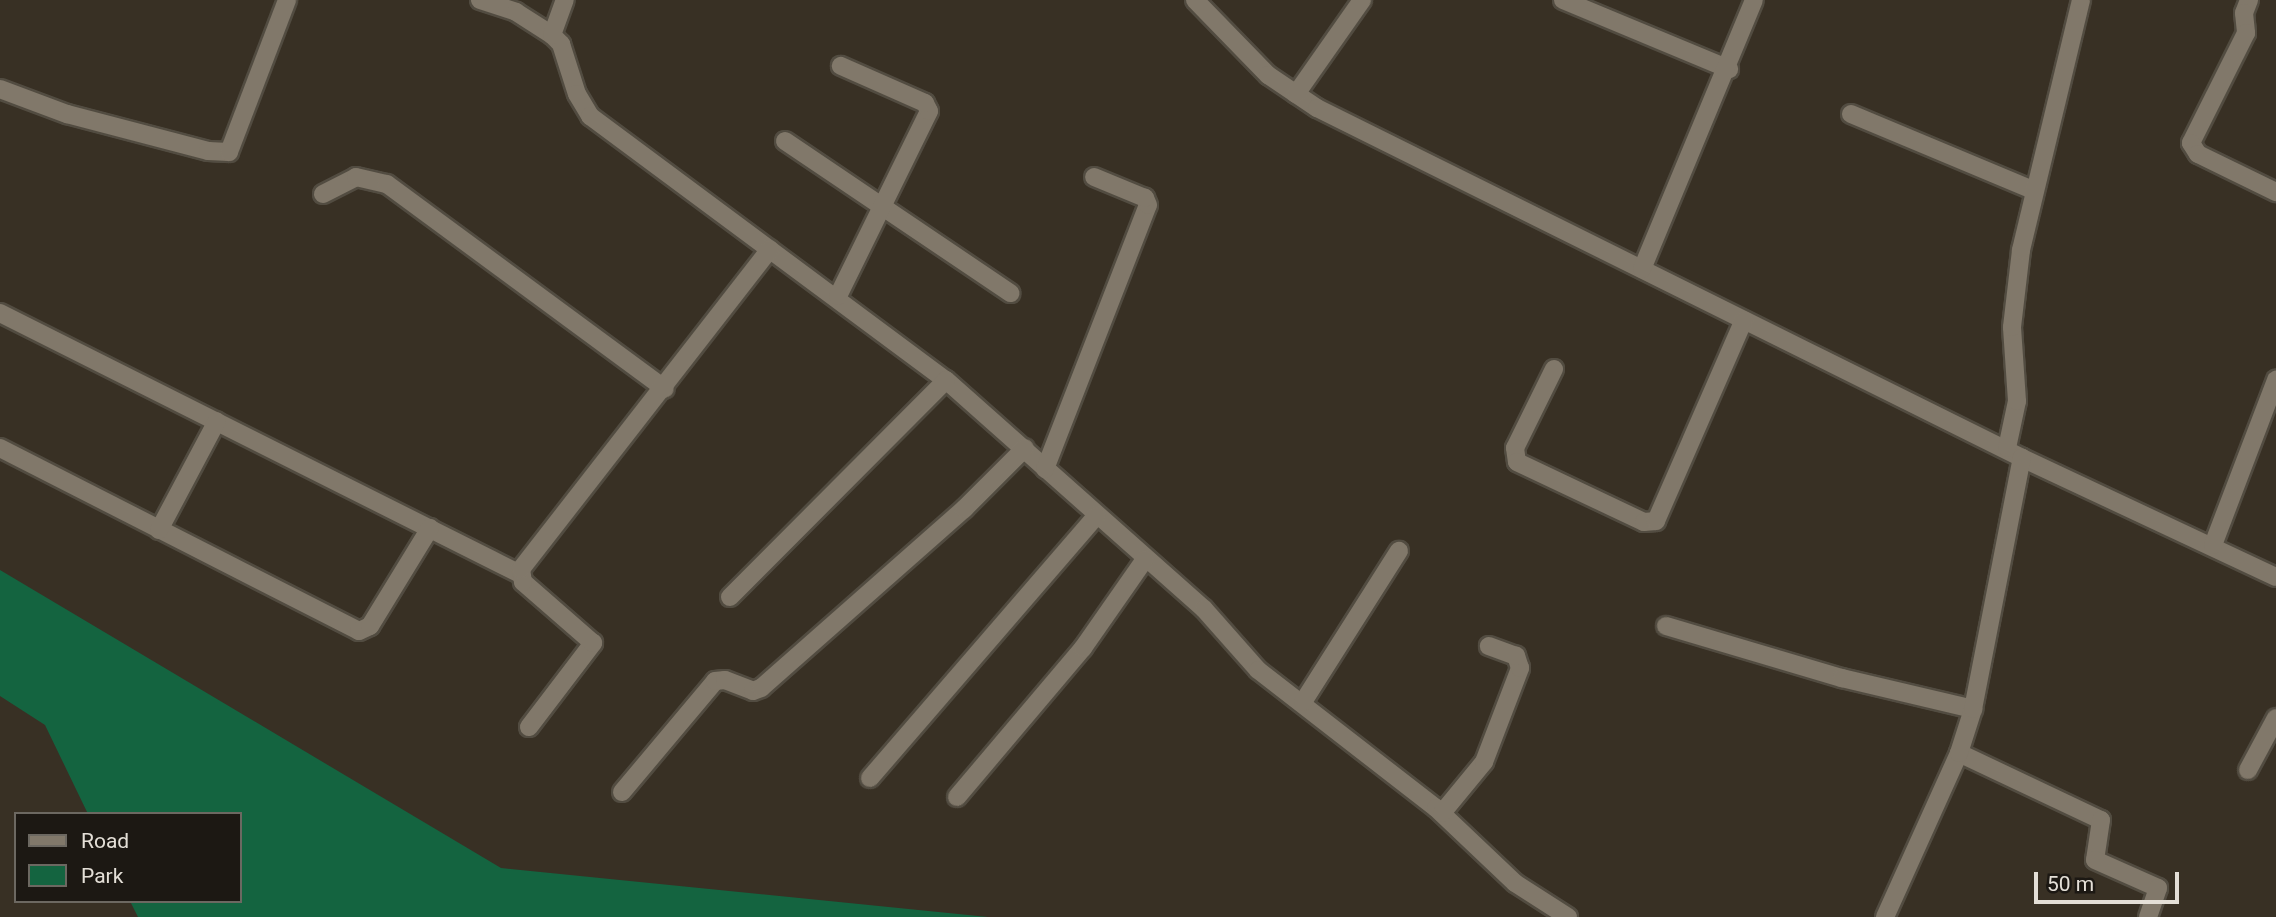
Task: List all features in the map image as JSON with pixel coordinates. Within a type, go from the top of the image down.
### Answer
[{"type":"street","points":[[0,89],[67,114],[208,151],[229,152],[287,0]]},
{"type":"street","points":[[480,0],[516,12],[552,35],[561,44],[577,94],[590,116],[838,296],[946,380],[1096,516],[1204,609],[1258,670],[1303,702],[1365,757],[1442,813],[1515,883],[1568,917]]},
{"type":"street","points":[[552,35],[565,0]]},
{"type":"street","points":[[1195,0],[1268,75],[1317,108],[2015,453],[2276,577]]},
{"type":"street","points":[[1296,94],[1362,0]]},
{"type":"street","points":[[1563,0],[1729,69]]},
{"type":"street","points":[[1642,269],[1729,69],[1754,0]]},
{"type":"street","points":[[1885,917],[1959,753],[1973,709],[2015,453],[2017,401],[2012,327],[2016,286],[2034,190],[2081,0]]},
{"type":"street","points":[[2249,0],[2244,13],[2246,33],[2191,143],[2198,153],[2276,192]]},
{"type":"street","points":[[838,296],[928,117],[928,106],[841,66]]},
{"type":"street","points":[[1851,114],[2034,190]]},
{"type":"street","points":[[785,141],[1010,293]]},
{"type":"street","points":[[323,194],[356,177],[387,184],[665,389]]},
{"type":"street","points":[[1045,469],[1148,205],[1145,198],[1094,177]]},
{"type":"street","points":[[520,574],[665,389],[770,249]]},
{"type":"street","points":[[0,313],[520,574],[593,643],[529,727]]},
{"type":"street","points":[[1554,369],[1515,448],[1517,462],[1644,522],[1656,522],[1744,320]]},
{"type":"street","points":[[730,597],[946,380]]},
{"type":"street","points":[[2213,545],[2276,380]]},
{"type":"street","points":[[159,530],[217,421]]},
{"type":"street","points":[[0,448],[359,631],[370,626],[430,528]]},
{"type":"street","points":[[622,792],[715,681],[757,691],[964,509],[1024,448]]},
{"type":"street","points":[[870,778],[1096,516]]},
{"type":"street","points":[[1303,702],[1399,551]]},
{"type":"street","points":[[957,797],[1083,648],[1145,559]]},
{"type":"street","points":[[1666,626],[1842,678],[1973,709]]},
{"type":"street","points":[[1442,813],[1484,762],[1520,668],[1516,656],[1489,646]]},
{"type":"street","points":[[2248,770],[2276,718]]},
{"type":"street","points":[[1959,753],[2101,820],[2095,860],[2158,888],[2148,917]]},
{"type":"green space","points":[[0,570],[501,868],[988,917],[138,917],[131,903],[242,903],[242,812],[87,812],[45,725],[0,696]]}]
